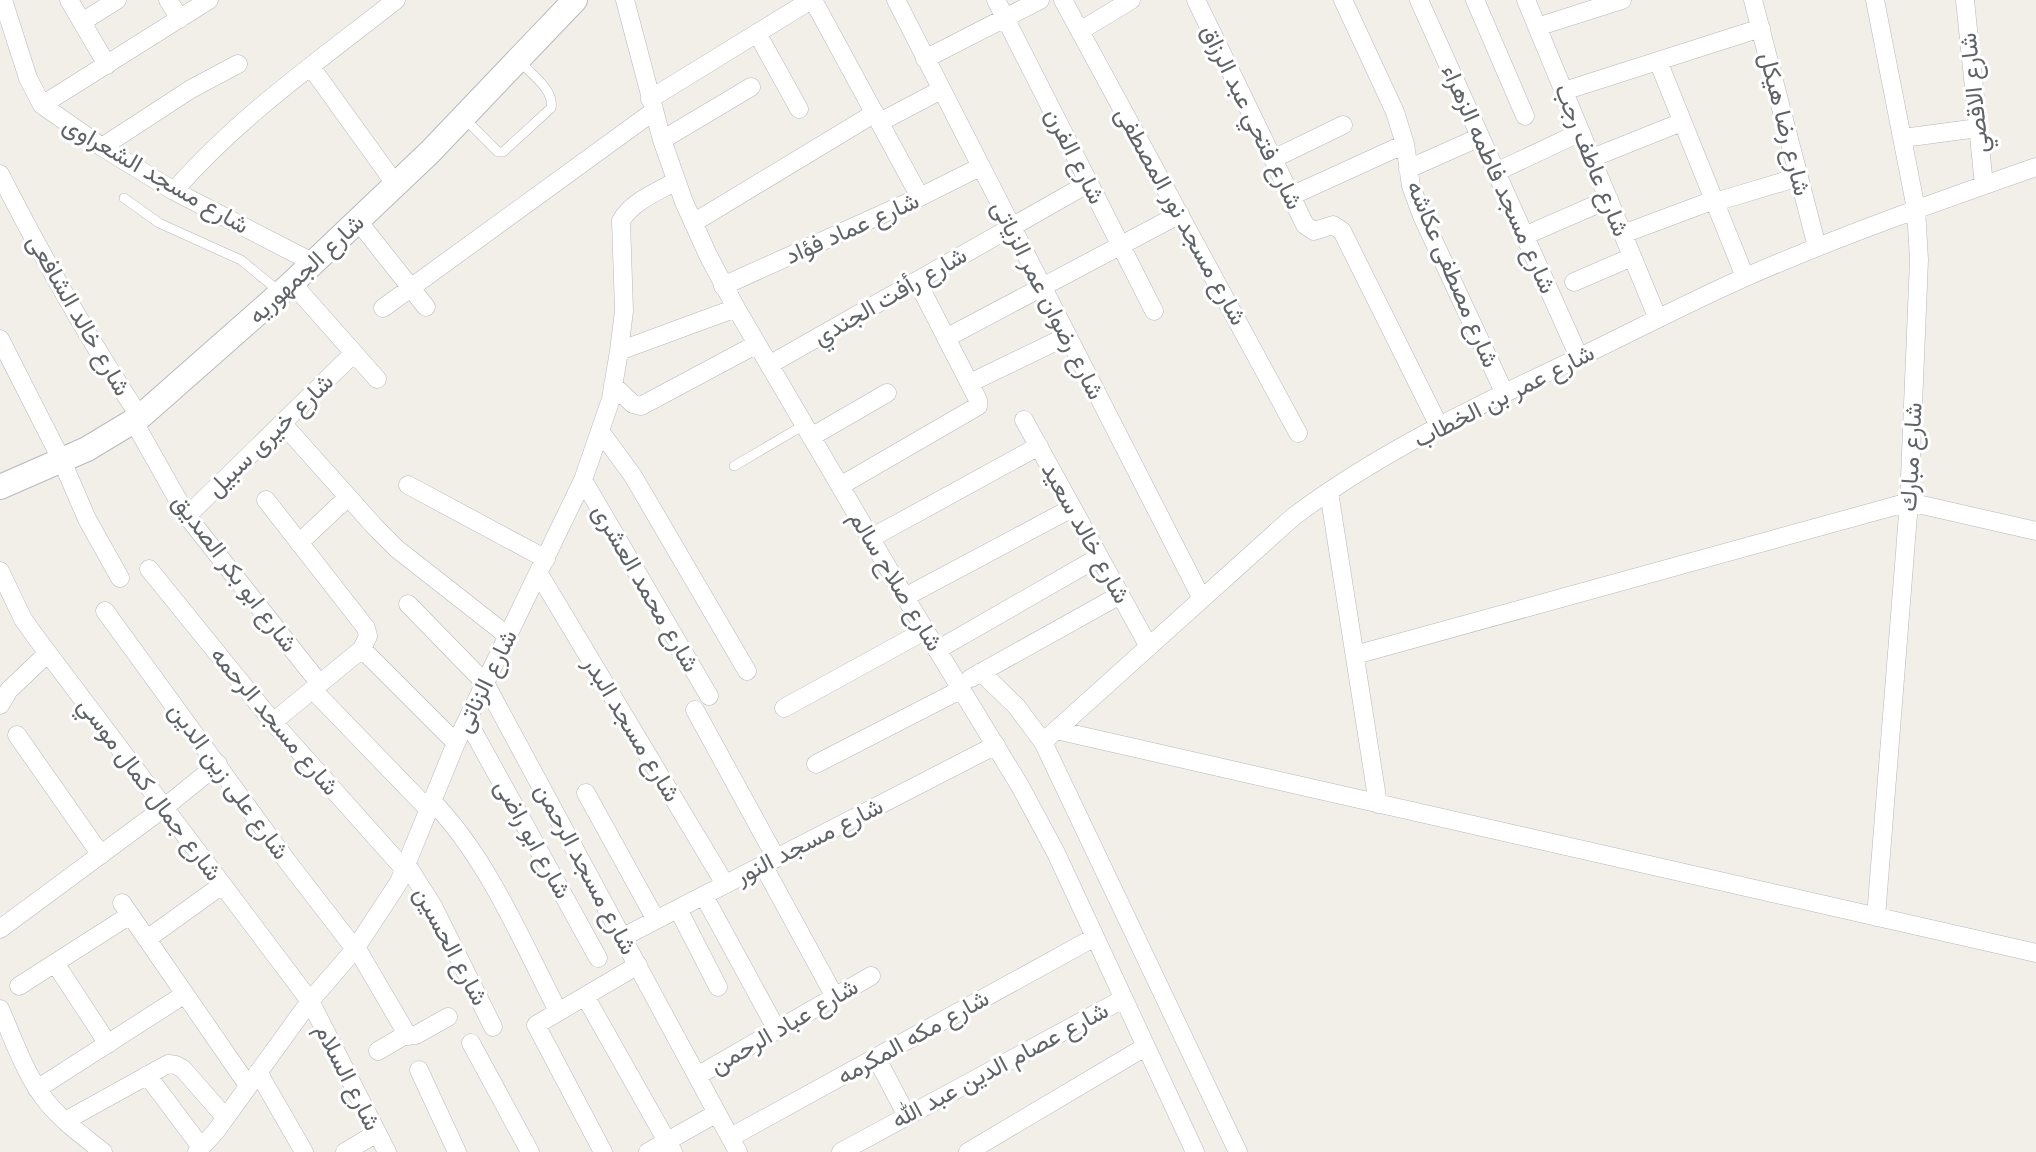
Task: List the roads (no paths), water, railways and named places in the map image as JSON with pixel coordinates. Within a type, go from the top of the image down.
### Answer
[{"type":"main road","name":"شارع الجمهوريه","points":[[0,487],[62,461],[137,420],[358,222],[575,0]]},
{"type":"street","name":"شارع مسجد الشعراوى","points":[[3,0],[5,25],[42,106],[174,191],[314,263]]},
{"type":"street","points":[[69,0],[107,65]]},
{"type":"street","points":[[82,22],[117,0]]},
{"type":"street","points":[[168,0],[180,19]]},
{"type":"street","points":[[42,106],[209,0]]},
{"type":"street","points":[[174,191],[199,163],[240,125],[396,0]]},
{"type":"street","name":"شارع صلاح سالم","points":[[625,0],[652,105],[676,181],[723,286],[905,597],[996,745],[1056,853],[1195,1152]]},
{"type":"street","points":[[383,308],[652,105],[757,33],[812,0],[920,197]]},
{"type":"street","name":"شارع رضوان عمر الزياتى","points":[[896,0],[1202,598]]},
{"type":"street","name":"شارع الفرن","points":[[996,0],[1154,311]]},
{"type":"street","points":[[925,59],[1040,0]]},
{"type":"street","name":"شارع مسجد نور المصطفى","points":[[1063,0],[1298,433]]},
{"type":"street","points":[[1080,31],[1131,0]]},
{"type":"street","name":"شارع فتحي عبد الرزاق","points":[[1196,0],[1307,228],[1318,230],[1334,225],[1342,231],[1439,426]]},
{"type":"street","name":"شارع مصطفى عكاشه","points":[[1343,0],[1395,112],[1422,216],[1504,392]]},
{"type":"street","name":"شارع مسجد فاطمه الزهراء","points":[[1419,0],[1579,357]]},
{"type":"street","points":[[1475,0],[1525,116]]},
{"type":"street","name":"شارع عاطف رجب","points":[[1526,0],[1658,319]]},
{"type":"street","points":[[1560,0],[1567,18]]},
{"type":"street","points":[[1538,27],[1567,18],[1590,5],[1622,0]]},
{"type":"street","name":"شارع رضا هيكل","points":[[1753,0],[1817,247]]},
{"type":"street","name":"شارع مبارك","points":[[1875,0],[1916,209],[1919,260],[1909,502],[1875,917]]},
{"type":"street","name":"شارع الاقصي","points":[[1965,0],[1984,185]]},
{"type":"street","points":[[1564,91],[1761,29]]},
{"type":"street","points":[[757,33],[799,109]]},
{"type":"street","points":[[1658,61],[1745,277]]},
{"type":"street","points":[[102,147],[191,89],[238,64]]},
{"type":"street","points":[[311,67],[396,185]]},
{"type":"street","points":[[662,140],[751,87]]},
{"type":"street","points":[[693,223],[878,118],[941,90]]},
{"type":"street","points":[[1592,158],[1682,122]]},
{"type":"street","points":[[1273,159],[1343,125]]},
{"type":"street","points":[[1903,138],[1978,128]]},
{"type":"street","points":[[1496,172],[1581,132]]},
{"type":"street","points":[[1408,169],[1480,137]]},
{"type":"street","points":[[1291,196],[1405,144]]},
{"type":"street","name":"شارع عماد فؤاد","points":[[723,286],[981,167]]},
{"type":"street","name":"شارع عمر بن الخطاب","points":[[1049,736],[1276,531],[1329,492],[1439,426],[1504,392],[1745,277],[1916,209],[2036,167]]},
{"type":"street","name":"شارع خالد الشافعى","points":[[0,174],[59,287],[137,420]]},
{"type":"street","points":[[1623,234],[1714,201],[1799,177]]},
{"type":"street","name":"شارع الزناتى","points":[[202,1149],[310,1001],[355,948],[384,907],[406,868],[456,743],[583,480],[600,431],[613,385],[624,311],[621,221],[625,212],[676,181]]},
{"type":"street","name":"شارع رأفت الجندي","points":[[769,365],[1089,183]]},
{"type":"street","points":[[1524,236],[1609,199]]},
{"type":"street","points":[[946,338],[1180,214]]},
{"type":"street","points":[[358,222],[426,307]]},
{"type":"street","points":[[1574,282],[1632,257]]},
{"type":"street","points":[[840,486],[977,408],[979,404],[917,281]]},
{"type":"street","points":[[286,288],[354,353],[377,379]]},
{"type":"street","points":[[619,351],[736,308]]},
{"type":"street","points":[[970,383],[1067,336]]},
{"type":"street","points":[[0,339],[62,461],[87,519],[120,579]]},
{"type":"street","points":[[613,385],[633,404],[641,406],[757,344]]},
{"type":"street","name":"شارع خيرى سبيل","points":[[187,516],[354,353]]},
{"type":"street","points":[[808,431],[887,393]]},
{"type":"street","name":"شارع خالد سعيد","points":[[1024,419],[1149,647]]},
{"type":"street","name":"شارع ابو بكر الصديق","points":[[137,420],[187,516],[317,687],[430,804],[453,822],[472,848],[558,1011]]},
{"type":"street","points":[[283,424],[397,549],[508,636]]},
{"type":"street","points":[[600,431],[633,476],[747,671]]},
{"type":"street","points":[[870,538],[1039,446]]},
{"type":"street","name":"شارع محمد العشرى","points":[[583,480],[709,696]]},
{"type":"street","points":[[408,485],[543,566]]},
{"type":"street","points":[[1329,492],[1378,804]]},
{"type":"street","points":[[299,543],[348,497]]},
{"type":"street","points":[[266,500],[366,628],[369,636],[362,649],[273,722]]},
{"type":"street","points":[[1355,655],[1909,502],[2036,531]]},
{"type":"street","points":[[905,597],[1073,508]]},
{"type":"street","points":[[937,650],[1099,557]]},
{"type":"street","name":"شارع مسجد البدر","points":[[543,566],[725,884]]},
{"type":"street","name":"شارع مسجد الرحمه","points":[[149,569],[273,722],[406,868]]},
{"type":"street","name":"شارع جمال كمال موسي","points":[[0,571],[23,619],[310,1001]]},
{"type":"street","points":[[817,764],[961,687],[981,672],[1120,595]]},
{"type":"street","name":"شارع مسجد الرحمن","points":[[408,604],[485,683],[735,1145]]},
{"type":"street","name":"شارع على زين الدين","points":[[106,611],[280,851],[355,948],[408,1036]]},
{"type":"street","points":[[784,708],[926,630]]},
{"type":"street","points":[[362,649],[456,743]]},
{"type":"street","points":[[0,705],[9,690],[48,653]]},
{"type":"street","points":[[981,672],[1049,736],[1238,1152]]},
{"type":"street","points":[[695,710],[835,997]]},
{"type":"street","name":"شارع ابو راضى","points":[[467,720],[598,958]]},
{"type":"street","points":[[17,735],[101,855]]},
{"type":"street","points":[[1049,736],[1378,804],[2036,953]]},
{"type":"street","name":"شارع مسجد النور","points":[[623,937],[996,745]]},
{"type":"street","points":[[0,929],[165,807],[218,764]]},
{"type":"street","points":[[586,793],[656,920]]},
{"type":"street","name":"شارع الحسين","points":[[406,868],[433,906],[493,1027]]},
{"type":"street","points":[[147,939],[222,885]]},
{"type":"street","points":[[704,895],[777,1030]]},
{"type":"street","points":[[19,986],[55,963],[126,909],[185,994],[253,1078],[304,1152]]},
{"type":"street","points":[[678,909],[718,987]]},
{"type":"street","name":"شارع مكه المكرمه","points":[[735,1145],[876,1057],[1095,937]]},
{"type":"street","points":[[55,963],[108,1044]]},
{"type":"street","points":[[603,1152],[536,1027],[538,1023],[638,965]]},
{"type":"street","name":"شارع عباد الرحمن","points":[[697,1076],[871,976]]},
{"type":"street","points":[[37,1089],[185,994]]},
{"type":"street","points":[[585,996],[670,1147]]},
{"type":"street","name":"شارع عصام الدين عبد الله","points":[[841,1152],[1124,999]]},
{"type":"street","name":"شارع السلام","points":[[310,1001],[387,1152]]},
{"type":"street","points":[[0,1009],[37,1089],[65,1121],[103,1152]]},
{"type":"street","points":[[378,1051],[401,1037],[416,1035],[448,1017]]},
{"type":"street","points":[[471,1043],[530,1152]]},
{"type":"street","points":[[968,1152],[1145,1047]]},
{"type":"street","points":[[876,1057],[907,1116]]},
{"type":"street","points":[[65,1121],[168,1064],[176,1065],[225,1117]]},
{"type":"street","points":[[419,1070],[457,1152]]},
{"type":"street","points":[[147,1075],[202,1149]]},
{"type":"street","points":[[648,1152],[670,1147],[718,1113]]},
{"type":"street","points":[[345,1152],[377,1133]]},
{"type":"lane","points":[[463,117],[498,152],[503,152],[551,108],[549,93],[518,60]]},
{"type":"lane","points":[[124,198],[159,223],[241,260],[286,288]]},
{"type":"lane","points":[[734,466],[808,431]]}]
